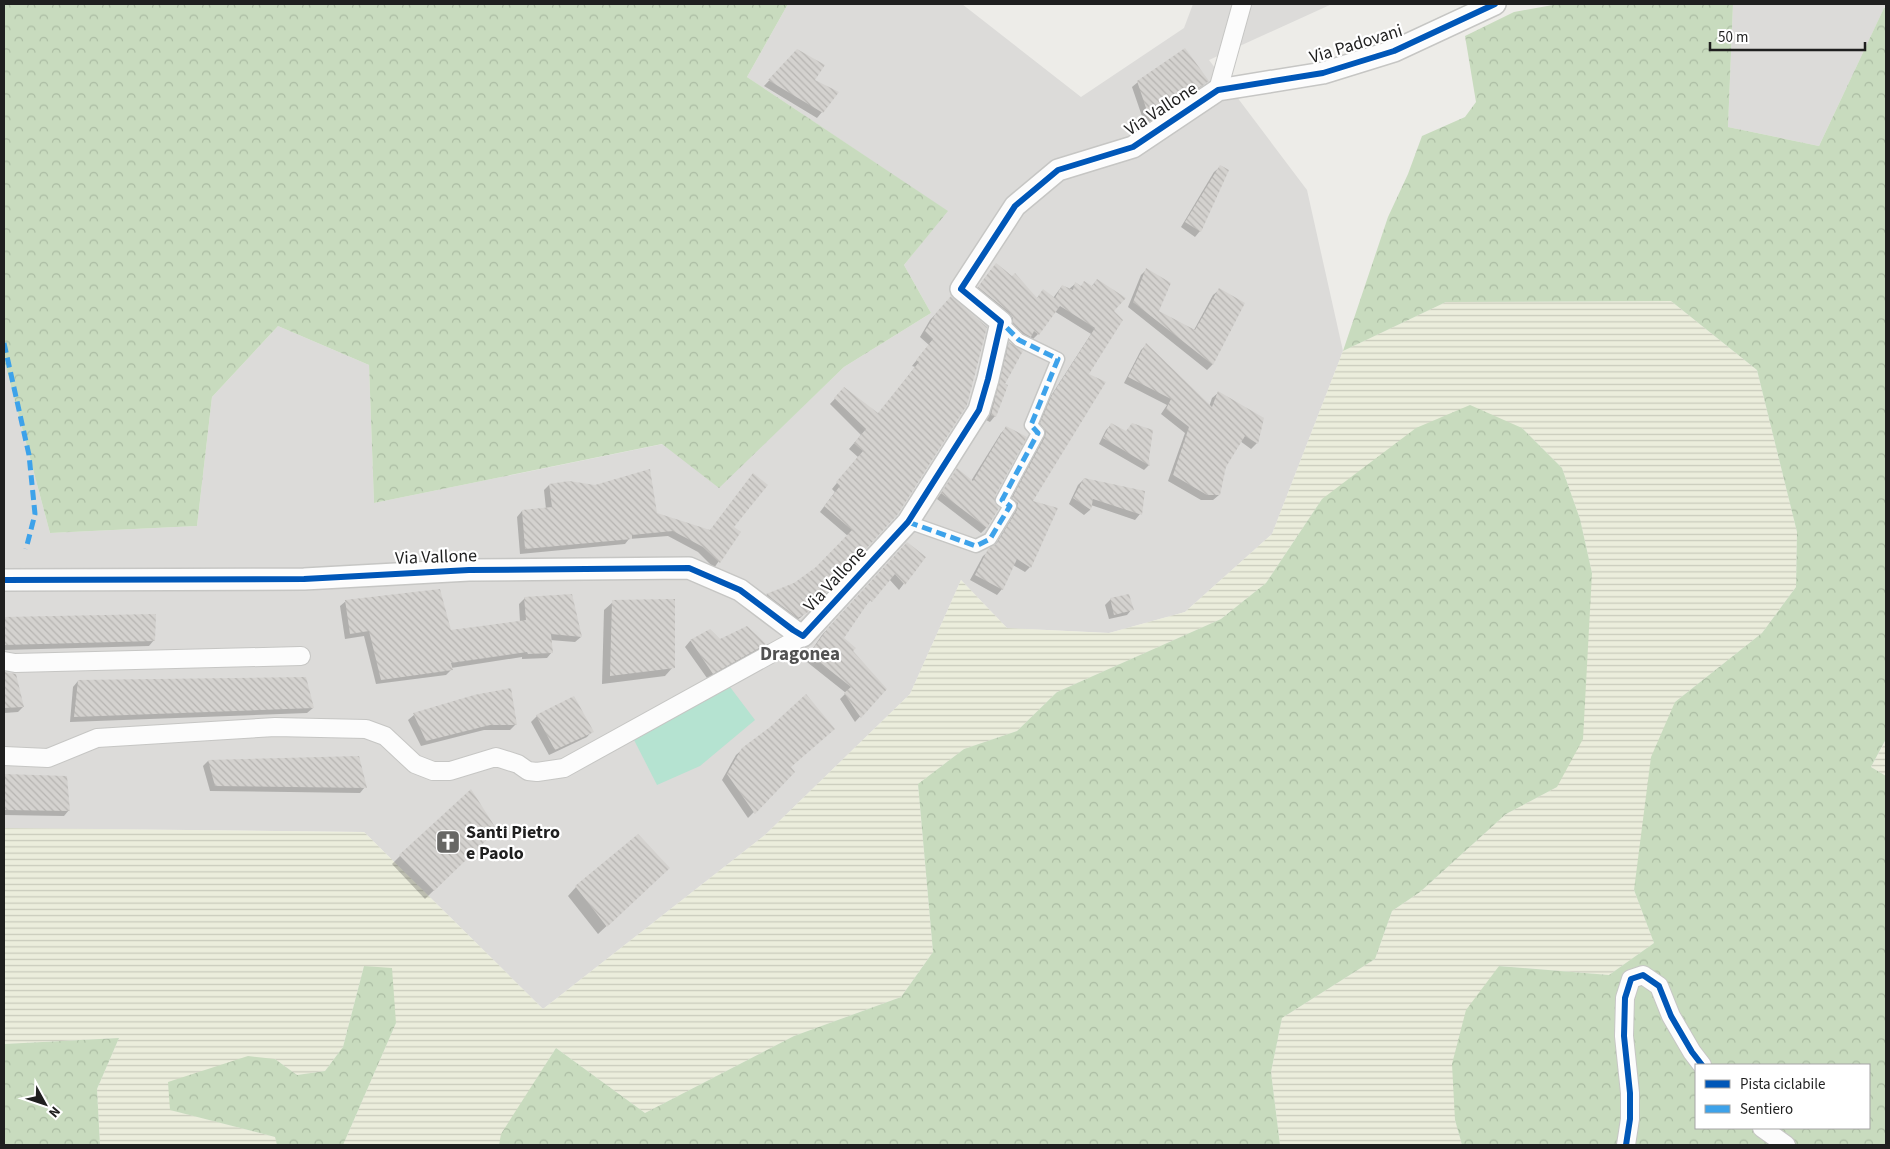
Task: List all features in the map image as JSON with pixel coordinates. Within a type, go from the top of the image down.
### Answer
[{"type":"street","points":[[1218,90],[1242,4]]},
{"type":"street","name":"Via Padovani","points":[[1218,90],[1323,73],[1394,51],[1495,4]]},
{"type":"street","name":"Via Vallone","points":[[908,522],[976,546],[990,539],[1010,506],[1002,500],[1038,433],[1031,425],[1058,359],[1020,340],[960,289],[1015,206],[1058,170],[1133,147],[1218,90]]},
{"type":"street","name":"Via Vallone","points":[[4,756],[48,758],[98,738],[276,727],[366,729],[385,736],[415,764],[434,771],[450,771],[496,757],[518,764],[528,771],[537,772],[564,768],[803,636],[908,522],[979,410],[1001,322]]},
{"type":"street","name":"Via Vallone","points":[[4,580],[304,579],[469,570],[689,568],[740,590],[803,636]]},
{"type":"street","points":[[4,661],[15,663],[301,656]]},
{"type":"street","points":[[1626,1145],[1630,1119],[1630,1093],[1624,1036],[1625,998],[1631,979],[1643,975],[1659,986],[1671,1016],[1701,1064]]},
{"type":"street","points":[[1763,1129],[1786,1145]]},
{"type":"shaded area","points":[[788,4],[962,4],[1081,97],[1184,28],[1193,4],[1332,4],[1209,60],[1307,190],[1343,351],[1272,534],[1185,612],[1109,633],[1007,628],[961,580],[910,694],[765,835],[543,1009],[364,832],[4,828],[4,360],[50,533],[197,526],[212,397],[278,326],[369,365],[374,503],[663,444],[719,487],[844,367],[931,313],[904,265],[947,211],[747,77]]},
{"type":"shaded area","points":[[1733,4],[1886,4],[1819,146],[1728,127]]},
{"type":"green space","points":[[4,4],[788,4],[747,77],[948,211],[904,265],[931,313],[844,367],[719,488],[662,444],[374,503],[369,365],[278,326],[212,397],[197,526],[50,533],[4,360]]},
{"type":"green space","points":[[1558,4],[1733,4],[1728,127],[1819,146],[1886,7],[1886,739],[1871,767],[1886,776],[1886,1145],[1462,1145],[1455,1120],[1452,1064],[1466,1010],[1499,966],[1609,975],[1654,943],[1634,890],[1651,757],[1675,702],[1762,633],[1796,587],[1797,532],[1757,370],[1671,301],[1446,302],[1343,351],[1388,217],[1408,174],[1422,136],[1465,117],[1476,102],[1465,36],[1514,12]]},
{"type":"green space","points":[[1671,301],[1757,370],[1797,532],[1796,587],[1762,633],[1675,702],[1634,890],[1654,943],[1609,975],[1499,966],[1455,1120],[1462,1145],[1280,1145],[1271,1072],[1282,1018],[1375,959],[1392,911],[1420,892],[1506,814],[1557,787],[1592,573],[1580,519],[1562,468],[1522,428],[1322,499],[1266,583],[1221,619],[1057,692],[1017,731],[964,749],[918,784],[933,952],[901,997],[794,1036],[645,1113],[556,1048],[502,1134],[499,1145],[343,1145],[396,1023],[364,966],[343,1047],[325,1071],[297,1075],[275,1059],[171,1110],[275,1137],[277,1145],[100,1145],[97,1089],[119,1038],[4,1044],[4,828],[364,832],[543,1009],[765,835],[910,694],[961,580],[1007,628],[1109,633],[1185,612],[1272,534],[1343,351],[1446,302]]},
{"type":"green space","points":[[1470,405],[1522,428],[1562,468],[1580,519],[1592,573],[1583,739],[1557,787],[1506,814],[1420,892],[1392,911],[1375,959],[1282,1018],[1271,1072],[1280,1145],[499,1145],[501,1134],[556,1048],[645,1113],[794,1036],[901,997],[933,952],[918,784],[964,749],[1017,731],[1057,692],[1221,619],[1266,583],[1322,499],[1416,428]]},
{"type":"green space","points":[[727,683],[755,720],[700,766],[657,785],[632,736]]},
{"type":"green space","points":[[1886,740],[1886,776],[1871,767]]},
{"type":"green space","points":[[364,966],[392,968],[396,1023],[343,1145],[277,1145],[275,1137],[170,1110],[168,1082],[248,1056],[275,1059],[297,1075],[325,1071],[343,1047]]},
{"type":"green space","points":[[119,1038],[97,1089],[100,1145],[4,1145],[4,1044]]},
{"type":"building","points":[[1185,48],[1209,81],[1150,120],[1137,81]]},
{"type":"building","points":[[797,49],[825,65],[815,80],[839,92],[823,113],[768,80]]},
{"type":"building","points":[[1220,165],[1229,170],[1201,232],[1185,222]]},
{"type":"building","points":[[996,263],[1012,276],[1015,273],[1037,298],[1043,289],[1055,298],[1062,285],[1073,290],[1075,282],[1081,286],[1084,281],[1092,286],[1097,279],[1126,298],[1114,311],[1123,320],[1089,374],[1106,382],[1033,501],[1058,508],[1031,568],[1017,559],[1003,590],[975,575],[988,549],[997,543],[1017,510],[1018,503],[1012,498],[1045,437],[1046,432],[1040,423],[1052,395],[1095,328],[1060,306],[1039,335],[1034,331],[1031,337],[1024,333],[1013,323],[1013,318],[1009,312],[978,287]]},
{"type":"building","points":[[1146,268],[1171,283],[1159,311],[1195,330],[1219,288],[1245,303],[1213,365],[1133,302]]},
{"type":"building","points":[[951,296],[987,327],[967,405],[898,514],[807,613],[798,618],[766,594],[794,583],[816,567],[852,530],[824,506],[840,486],[836,482],[863,451],[854,443],[866,429],[834,398],[844,387],[878,413],[919,362],[916,360],[933,339],[925,331],[936,313]]},
{"type":"building","points":[[1009,342],[1023,351],[1005,384],[1008,385],[996,417],[991,415]]},
{"type":"building","points":[[1146,343],[1212,407],[1218,391],[1264,418],[1258,444],[1245,436],[1226,467],[1220,495],[1207,495],[1173,475],[1189,427],[1166,409],[1171,399],[1128,377]]},
{"type":"building","points":[[1111,423],[1126,431],[1132,423],[1153,430],[1149,459],[1150,466],[1103,438]]},
{"type":"building","points":[[1006,426],[1027,437],[995,496],[995,503],[999,508],[987,528],[941,493],[957,468],[973,481]]},
{"type":"building","points":[[650,469],[657,513],[710,530],[753,473],[768,485],[734,527],[741,532],[720,563],[703,547],[673,531],[632,535],[632,539],[525,549],[522,510],[552,507],[549,484],[569,481],[595,485]]},
{"type":"building","points":[[1084,478],[1145,491],[1142,515],[1093,499],[1091,510],[1073,498]]},
{"type":"building","points":[[907,542],[926,557],[905,585],[895,574],[872,602],[870,600],[844,638],[856,648],[853,651],[887,689],[861,718],[844,693],[851,687],[812,656],[812,650],[828,628]]},
{"type":"building","points":[[440,589],[451,630],[526,620],[524,597],[572,594],[582,637],[551,634],[553,653],[528,654],[527,652],[451,663],[453,670],[381,680],[369,631],[350,634],[345,600]]},
{"type":"building","points":[[1129,594],[1134,610],[1114,615],[1110,598]]},
{"type":"building","points":[[675,599],[675,668],[610,676],[612,600]]},
{"type":"building","points":[[156,614],[155,641],[4,645],[4,617]]},
{"type":"building","points":[[747,626],[766,644],[713,674],[690,640],[710,629],[720,639]]},
{"type":"building","points":[[4,672],[16,674],[24,707],[4,708]]},
{"type":"building","points":[[306,677],[314,708],[74,717],[78,680]]},
{"type":"building","points":[[511,688],[517,725],[490,725],[426,741],[413,713],[474,695]]},
{"type":"building","points":[[806,694],[835,729],[791,767],[795,772],[755,814],[727,774],[742,748],[770,727]]},
{"type":"building","points":[[574,696],[594,732],[555,750],[536,715]]},
{"type":"building","points":[[359,756],[367,788],[215,786],[208,760]]},
{"type":"building","points":[[4,774],[67,776],[70,811],[4,810]]},
{"type":"building","name":"Santi Pietro e Paolo","points":[[471,789],[497,830],[434,891],[399,855]]},
{"type":"building","points":[[638,834],[670,868],[607,927],[575,886]]},
{"type":"marked path","points":[[908,522],[976,546],[990,539],[1010,506],[1002,500],[1038,433],[1031,425],[1058,359],[1019,340],[1001,322]]},
{"type":"marked path","points":[[4,343],[29,455],[35,514],[26,549]]},
{"type":"cycle path","points":[[4,580],[304,579],[469,570],[689,568],[740,590],[803,636],[908,522],[979,410],[1001,322],[961,289],[1015,206],[1058,170],[1133,147],[1218,90],[1323,73],[1394,51],[1495,4]]},
{"type":"cycle path","points":[[1626,1145],[1630,1119],[1630,1093],[1624,1036],[1625,998],[1631,979],[1643,975],[1659,986],[1671,1016],[1701,1064]]},
{"type":"place","name":"Santi Pietro e Paolo","points":[[448,842]]},
{"type":"district","name":"Dragonea","points":[[800,654]]}]
